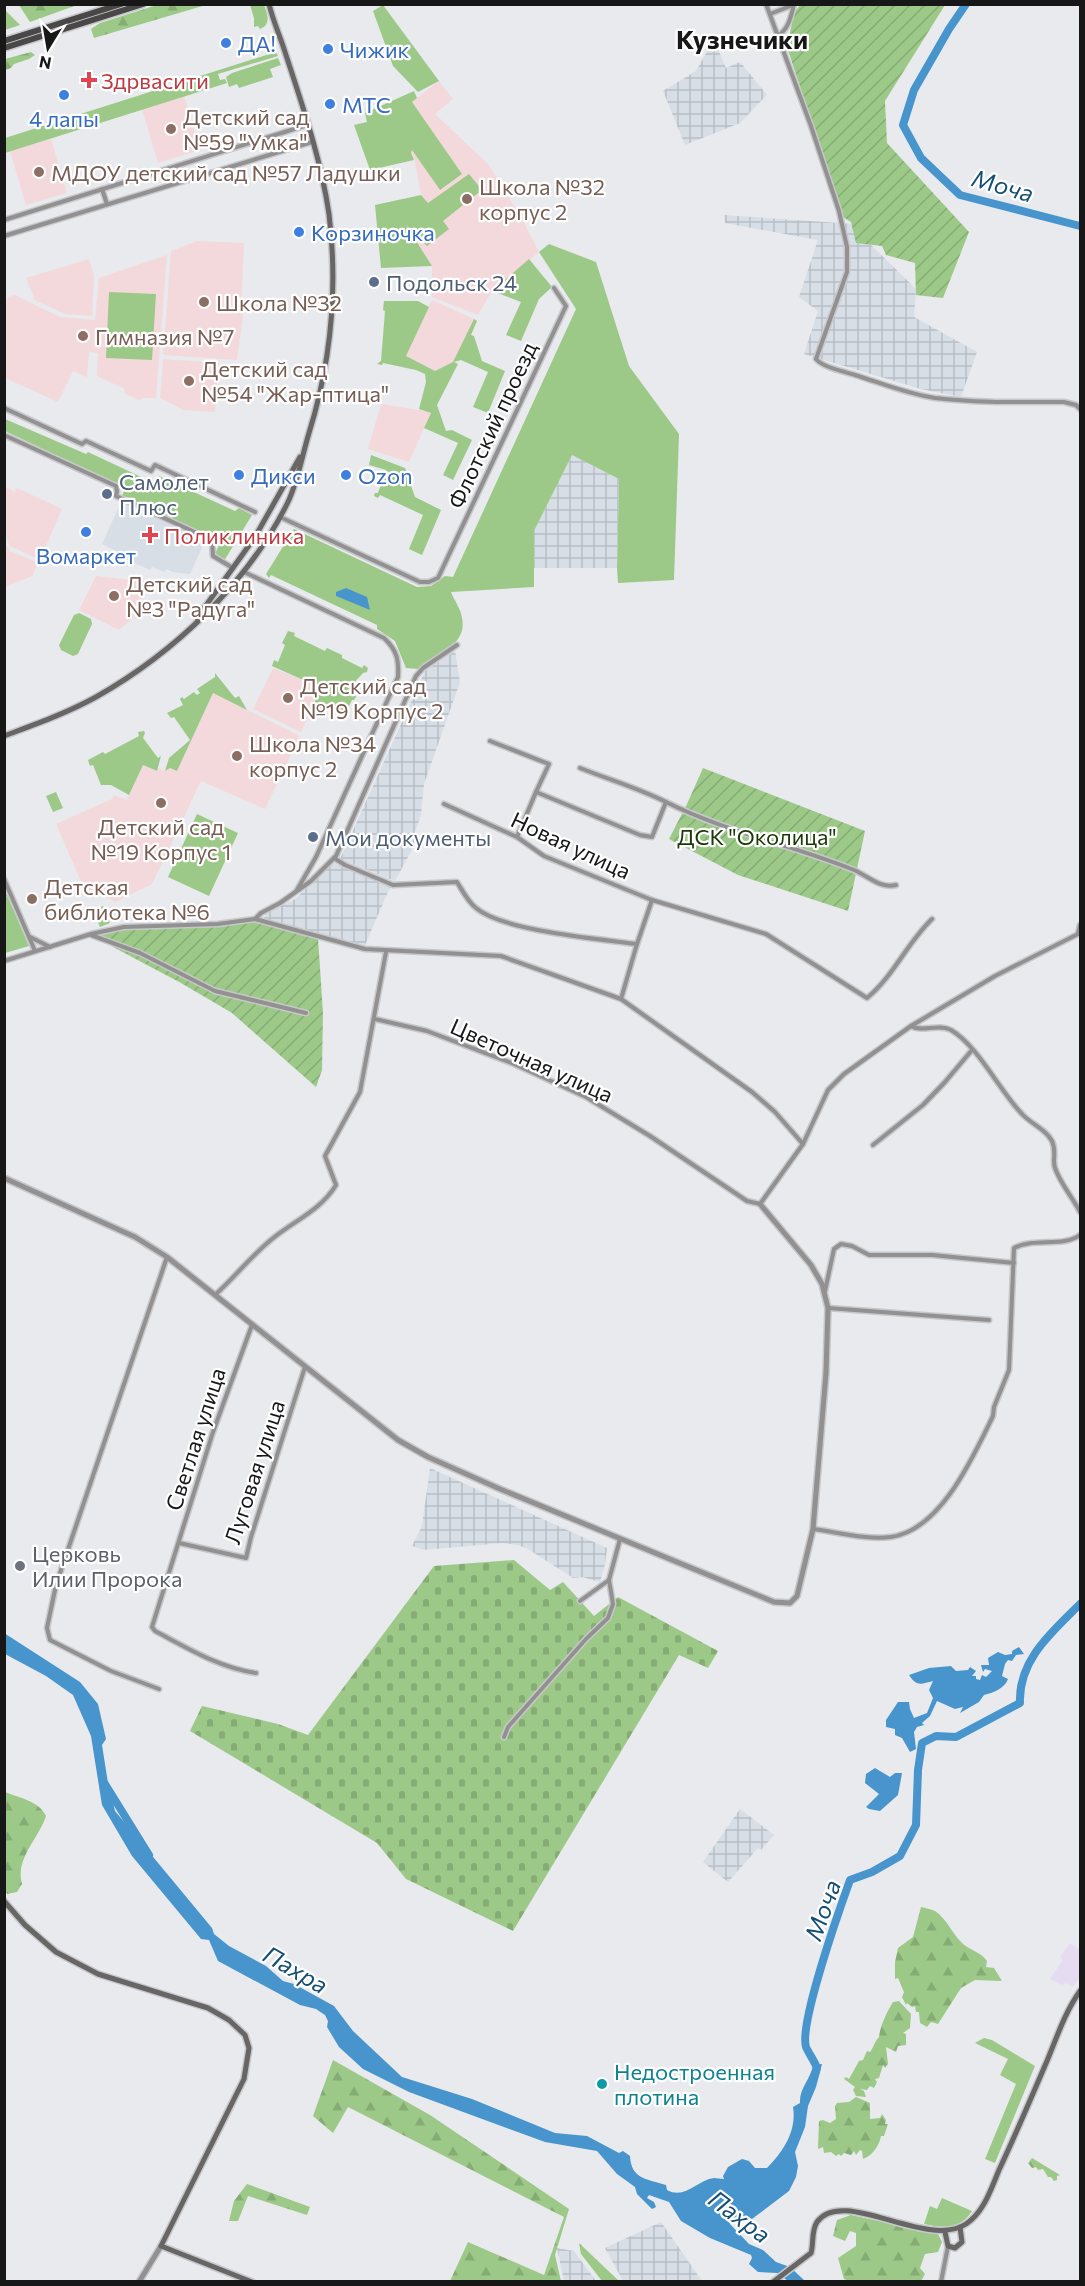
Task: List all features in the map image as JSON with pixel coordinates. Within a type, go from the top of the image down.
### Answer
[{"type":"main road","points":[[4,41],[121,4]]},
{"type":"main road","points":[[4,48],[143,4]]},
{"type":"main road","points":[[4,736],[69,710],[104,692],[162,652],[229,591],[244,573],[289,500],[327,367],[332,295],[328,214],[312,142],[269,7]]},
{"type":"main road","points":[[188,628],[255,537],[304,449]]},
{"type":"main road","points":[[279,492],[289,500]]},
{"type":"main road","points":[[221,585],[224,590],[229,591]]},
{"type":"main road","points":[[4,1901],[25,1925],[56,1952],[98,1974],[208,2008],[229,2020],[244,2035],[249,2048],[244,2079],[161,2246],[252,2282]]},
{"type":"main road","points":[[773,2282],[806,2258],[813,2247],[815,2226],[821,2218],[831,2213],[850,2211],[909,2226],[945,2232],[960,2228],[974,2218],[983,2206],[1062,2024],[1080,1991]]},
{"type":"main road","points":[[945,2232],[948,2246],[955,2248],[963,2242],[960,2228]]},
{"type":"street","points":[[766,4],[811,126],[839,211],[847,247],[847,272],[816,359],[820,363],[934,398],[1065,402],[1076,405],[1080,409]]},
{"type":"street","points":[[770,14],[794,4]]},
{"type":"street","points":[[778,36],[785,31],[789,23],[794,4]]},
{"type":"street","points":[[4,220],[307,125]]},
{"type":"street","points":[[4,236],[312,142]]},
{"type":"street","points":[[102,189],[107,204]]},
{"type":"street","name":"Флотский проезд","points":[[280,517],[420,582],[429,582],[438,578],[566,306],[554,288]]},
{"type":"street","points":[[4,408],[82,444],[86,441],[151,471],[155,465],[255,512]]},
{"type":"street","points":[[4,435],[116,486],[116,496],[212,540],[213,556],[234,568]]},
{"type":"street","points":[[244,573],[384,638],[394,647],[399,661],[398,677],[316,857],[296,892]]},
{"type":"street","points":[[255,919],[311,881],[334,858],[358,810],[416,676],[423,668],[457,645]]},
{"type":"street","points":[[490,741],[549,764],[517,837]]},
{"type":"street","points":[[580,768],[631,788],[641,789],[723,827],[855,871],[880,884],[890,887],[896,885]]},
{"type":"street","points":[[536,792],[640,835],[652,837],[666,802]]},
{"type":"street","name":"Новая улица","points":[[444,804],[517,837],[544,856],[652,900],[766,934],[867,998],[932,919]]},
{"type":"street","points":[[334,858],[345,866],[393,885],[457,882],[475,908],[503,922],[637,944]]},
{"type":"street","points":[[4,879],[35,951]]},
{"type":"street","name":"Новая улица","points":[[621,999],[652,900]]},
{"type":"street","points":[[4,960],[91,934],[124,927],[218,924],[255,919],[353,947],[386,952],[451,952],[501,956],[621,999],[753,1093],[775,1112],[803,1144]]},
{"type":"street","points":[[4,1178],[135,1237],[167,1257],[398,1440],[428,1457],[774,1602],[790,1603],[797,1596],[813,1529],[826,1372],[828,1308],[822,1284],[811,1265],[760,1204],[803,1144],[828,1090],[844,1074],[911,1026],[994,976],[1079,933],[1080,925]]},
{"type":"street","points":[[91,934],[140,953],[215,991],[306,1013]]},
{"type":"street","points":[[29,937],[50,947]]},
{"type":"street","points":[[215,1295],[246,1262],[274,1237],[314,1209],[329,1196],[336,1185],[325,1156],[360,1092],[386,952]]},
{"type":"street","name":"Цветочная улица","points":[[375,1019],[427,1031],[514,1064],[567,1088],[650,1136],[747,1201],[760,1204]]},
{"type":"street","points":[[911,1026],[948,1028],[959,1035],[1022,1115],[1046,1132],[1056,1154],[1054,1166],[1080,1212]]},
{"type":"street","points":[[873,1145],[923,1105],[972,1050]]},
{"type":"street","points":[[813,1529],[873,1537],[889,1537],[906,1533],[918,1527],[951,1495],[989,1424],[1009,1370],[1014,1248],[1031,1242],[1069,1240],[1080,1235]]},
{"type":"street","points":[[825,1294],[834,1249],[841,1244],[852,1246],[869,1255],[932,1255],[1014,1263]]},
{"type":"street","points":[[159,1689],[111,1671],[50,1640],[47,1628],[56,1585],[167,1257]]},
{"type":"street","points":[[828,1308],[989,1320]]},
{"type":"street","name":"Светлая улица","points":[[252,1325],[213,1432],[152,1627],[155,1631],[202,1655],[243,1671],[256,1673]]},
{"type":"street","name":"Луговая улица","points":[[179,1543],[246,1558],[305,1366]]},
{"type":"street","points":[[504,1737],[508,1727],[586,1639],[608,1618],[613,1604],[609,1580],[620,1539]]},
{"type":"street","points":[[580,1601],[609,1580]]},
{"type":"street","points":[[139,2282],[161,2246]]},
{"type":"street","points":[[941,2282],[948,2246]]},
{"type":"shaded area","points":[[711,44],[717,47],[726,68],[740,62],[767,95],[740,123],[685,145],[663,91],[696,71]]},
{"type":"shaded area","name":"Школа №32 корпус 2","points":[[439,81],[453,99],[435,114],[488,164],[520,215],[539,252],[492,291],[478,315],[432,297],[432,266],[403,221],[428,203],[421,195],[415,161],[411,153],[377,129]]},
{"type":"shaded area","name":"Детский сад №59 \"Умка\"","points":[[184,96],[200,150],[158,163],[142,109]]},
{"type":"shaded area","name":"МДОУ детский сад №57 Ладушки","points":[[51,139],[67,193],[26,205],[10,151]]},
{"type":"shaded area","points":[[724,215],[854,224],[871,245],[916,289],[914,317],[977,352],[961,397],[921,389],[804,354],[818,311],[799,297],[818,240],[725,223]]},
{"type":"shaded area","name":"Школа №32","points":[[197,241],[244,243],[241,306],[244,307],[237,360],[163,355],[171,251]]},
{"type":"shaded area","name":"Гимназия №7","points":[[167,255],[156,398],[139,400],[124,393],[125,389],[97,376],[98,353],[89,352],[87,377],[73,371],[58,402],[5,378],[4,305],[8,297],[15,295],[60,317],[95,320],[99,278]]},
{"type":"shaded area","points":[[89,259],[94,276],[92,316],[65,314],[35,300],[26,278]]},
{"type":"shaded area","points":[[432,300],[474,319],[454,362],[435,371],[405,356]]},
{"type":"shaded area","name":"Детский сад №54 \"Жар-птица\"","points":[[163,359],[219,363],[215,412],[183,410],[160,398]]},
{"type":"shaded area","points":[[381,404],[431,412],[409,462],[368,449]]},
{"type":"shaded area","points":[[572,455],[619,479],[617,568],[533,568],[534,531]]},
{"type":"shaded area","points":[[4,486],[14,491],[13,495],[17,488],[62,509],[40,560],[10,546],[5,535]]},
{"type":"shaded area","name":"Поликлиника","points":[[121,502],[205,541],[190,574],[166,569],[165,572],[152,567],[150,570],[117,555],[118,552],[102,544]]},
{"type":"shaded area","points":[[4,541],[10,551],[38,563],[32,576],[5,587]]},
{"type":"shaded area","name":"Детский сад №3 \"Радуга\"","points":[[96,576],[149,582],[133,618],[119,630],[79,610]]},
{"type":"shaded area","points":[[455,651],[460,682],[424,784],[421,815],[415,832],[414,846],[395,881],[340,859],[425,671]]},
{"type":"shaded area","name":"Детский сад №19 Корпус 2","points":[[273,668],[322,688],[301,732],[253,709]]},
{"type":"shaded area","points":[[213,693],[300,736],[265,809],[201,781],[152,884],[115,902],[83,886],[56,824],[112,799],[114,795],[127,800],[143,765],[156,771],[158,768],[165,771],[170,768],[177,771]]},
{"type":"shaded area","points":[[333,863],[391,885],[365,945],[264,918],[266,913],[295,899]]},
{"type":"shaded area","points":[[430,1468],[607,1548],[600,1582],[582,1577],[573,1578],[518,1545],[502,1543],[424,1550],[412,1546],[422,1526]]},
{"type":"shaded area","points":[[740,1809],[774,1835],[761,1850],[758,1848],[728,1882],[703,1862]]},
{"type":"shaded area","points":[[1070,1943],[1080,1950],[1080,1977],[1073,1987],[1050,1979],[1063,1960],[1060,1957]]},
{"type":"shaded area","points":[[661,2222],[702,2281],[623,2281],[605,2248]]},
{"type":"shaded area","points":[[557,2248],[574,2251],[596,2281],[564,2281]]},
{"type":"green space","points":[[160,4],[206,5],[94,38],[91,29],[100,23]]},
{"type":"green space","points":[[19,5],[77,5],[30,22]]},
{"type":"green space","points":[[250,5],[264,5],[267,22],[264,27],[260,29],[258,26],[254,27]]},
{"type":"green space","points":[[383,5],[439,81],[418,92],[393,66],[373,11]]},
{"type":"green space","points":[[800,5],[945,5],[885,101],[887,143],[969,232],[943,298],[916,295],[915,263],[886,255],[882,246],[856,243],[851,222],[843,217],[787,47],[794,13]]},
{"type":"green space","points":[[5,10],[20,25],[5,30]]},
{"type":"green space","points":[[31,52],[35,55],[5,70],[5,59]]},
{"type":"green space","points":[[276,52],[278,56],[218,74],[220,80],[225,79],[227,83],[5,153],[5,138]]},
{"type":"green space","points":[[278,58],[281,65],[270,69],[273,77],[239,88],[237,84],[229,87],[226,77],[232,73]]},
{"type":"green space","points":[[414,91],[417,98],[412,102],[462,174],[440,190],[412,150],[414,160],[370,170],[354,125],[367,122],[365,113]]},
{"type":"green space","points":[[469,174],[482,190],[443,221],[449,229],[427,246],[406,225],[432,266],[381,268],[375,205],[421,195],[428,203]]},
{"type":"green space","points":[[549,244],[596,262],[629,366],[679,434],[674,580],[618,583],[619,479],[572,455],[534,531],[534,587],[451,592],[461,615],[463,627],[460,635],[449,649],[418,669],[406,668],[395,641],[377,629],[377,625],[271,575],[269,578],[266,574],[294,529],[417,587],[431,586],[445,576],[453,577],[576,309],[539,252]]},
{"type":"green space","points":[[529,259],[552,287],[539,299],[521,341],[506,335],[521,302],[492,291]]},
{"type":"green space","points":[[109,292],[156,294],[152,360],[106,358]]},
{"type":"green space","points":[[384,301],[418,301],[429,307],[406,356],[435,371],[453,362],[474,319],[477,321],[471,335],[474,336],[482,361],[505,371],[488,413],[473,407],[488,372],[461,360],[454,362],[458,364],[437,405],[446,431],[452,430],[472,440],[453,480],[443,475],[458,443],[424,428],[431,413],[419,409],[426,382],[425,374],[383,363],[382,365],[377,364],[381,361]]},
{"type":"green space","points":[[5,419],[86,454],[88,452],[154,483],[159,476],[235,511],[239,508],[252,515],[224,561],[214,556],[220,543],[122,496],[125,488],[5,431]]},
{"type":"green space","points":[[371,455],[405,468],[415,497],[441,510],[422,555],[409,549],[423,515],[380,495],[378,498],[374,496],[378,493],[386,470],[369,465]]},
{"type":"green space","points":[[79,613],[91,619],[92,624],[78,654],[73,656],[61,650],[59,645],[74,615]]},
{"type":"green space","points":[[288,631],[325,651],[327,648],[362,668],[364,665],[368,668],[367,672],[363,673],[352,685],[356,697],[344,716],[345,720],[343,721],[341,716],[327,709],[324,713],[312,708],[321,688],[272,666],[274,660],[278,662],[285,645],[282,643]]},
{"type":"green space","points":[[215,673],[235,698],[239,696],[247,710],[213,693],[177,771],[170,768],[165,771],[169,758],[190,740],[174,717],[171,718],[167,713],[183,705],[180,699],[182,697],[184,699],[194,692],[197,695],[200,693],[197,689],[215,677]]},
{"type":"green space","points":[[144,731],[143,738],[158,758],[161,756],[157,771],[143,765],[129,795],[111,785],[101,785],[93,765],[90,766],[88,760],[103,752],[105,754],[139,736],[138,732]]},
{"type":"green space","name":"ДСК \"Околица\"","points":[[703,768],[865,831],[848,911],[738,875],[669,839]]},
{"type":"green space","points":[[56,792],[63,808],[53,812],[46,796]]},
{"type":"green space","points":[[197,814],[238,833],[209,896],[168,877]]},
{"type":"green space","points":[[4,888],[29,946],[5,953],[4,953]]},
{"type":"green space","points":[[103,906],[110,923],[100,927],[93,910]]},
{"type":"green space","points":[[255,920],[318,938],[323,1013],[322,1070],[316,1087],[232,1013],[98,939],[99,933],[123,928],[219,927]]},
{"type":"green space","points":[[514,1560],[550,1590],[563,1582],[594,1616],[618,1597],[718,1651],[708,1668],[679,1655],[513,1931],[406,1879],[377,1843],[190,1731],[202,1706],[278,1724],[308,1735],[434,1566]]},
{"type":"green space","points":[[5,1792],[34,1803],[46,1816],[24,1857],[22,1884],[17,1892],[7,1894],[4,1890]]},
{"type":"green space","points":[[921,1907],[939,1914],[959,1940],[985,1958],[986,1967],[994,1968],[1002,1981],[975,1980],[961,1988],[938,2024],[931,2022],[927,2027],[920,2023],[919,2012],[916,2012],[915,2006],[912,2007],[907,2003],[906,2005],[902,1997],[904,1992],[898,1978],[895,1979],[898,1948],[913,1937]]},
{"type":"green space","points":[[899,2001],[911,2014],[910,2028],[903,2033],[906,2034],[906,2045],[898,2046],[896,2052],[886,2047],[888,2064],[885,2068],[883,2065],[879,2078],[875,2079],[877,2082],[874,2088],[870,2086],[867,2090],[860,2089],[864,2091],[866,2097],[856,2096],[853,2090],[855,2087],[844,2079],[846,2077],[849,2079],[859,2061],[863,2060],[867,2051],[870,2052],[879,2037],[882,2024],[893,2002]]},
{"type":"green space","points":[[984,2038],[992,2040],[1035,2066],[995,2163],[985,2159],[1016,2084],[1000,2075],[1008,2059],[975,2043]]},
{"type":"green space","points":[[333,2060],[430,2115],[569,2209],[555,2255],[561,2281],[450,2281],[468,2242],[544,2275],[564,2217],[348,2107],[333,2133],[313,2116]]},
{"type":"green space","points":[[856,2097],[870,2103],[870,2119],[880,2118],[882,2114],[886,2120],[885,2124],[888,2124],[884,2136],[881,2136],[873,2153],[863,2159],[860,2150],[856,2155],[854,2151],[851,2155],[844,2153],[841,2156],[839,2154],[836,2156],[831,2152],[824,2153],[823,2147],[818,2149],[819,2121],[830,2123],[836,2119],[835,2106],[837,2103],[849,2102]]},
{"type":"green space","points":[[1032,2158],[1060,2175],[1057,2176],[1057,2180],[1054,2181],[1048,2177],[1043,2169],[1032,2168],[1028,2163]]},
{"type":"green space","points":[[247,2184],[310,2207],[307,2215],[248,2196],[238,2221],[229,2221],[234,2201]]},
{"type":"green space","points":[[942,2198],[972,2211],[957,2225],[924,2224],[930,2206],[937,2209]]},
{"type":"green space","points":[[851,2215],[938,2234],[942,2242],[938,2252],[925,2254],[920,2268],[925,2274],[921,2281],[849,2281],[844,2279],[838,2258],[856,2246],[856,2233],[850,2231],[845,2241],[833,2236],[837,2220]]},
{"type":"green space","points":[[579,2243],[619,2281],[602,2281],[581,2254]]},
{"type":"water","points":[[346,588],[367,597],[370,610],[336,596],[336,592]]},
{"type":"water","points":[[4,1633],[80,1682],[98,1704],[106,1739],[102,1745],[108,1783],[115,1811],[212,1928],[214,1934],[229,1946],[266,1966],[283,1981],[294,1984],[334,2006],[353,2031],[402,2077],[472,2099],[555,2133],[587,2136],[619,2153],[623,2151],[630,2156],[633,2169],[641,2177],[666,2185],[667,2190],[680,2193],[714,2178],[724,2179],[723,2176],[728,2167],[742,2159],[749,2161],[755,2168],[767,2168],[788,2140],[793,2124],[793,2107],[800,2103],[801,2093],[813,2065],[822,2064],[808,2106],[805,2127],[795,2152],[798,2166],[796,2177],[789,2191],[752,2219],[746,2221],[733,2219],[730,2224],[749,2244],[763,2250],[776,2262],[790,2267],[805,2281],[788,2281],[777,2273],[758,2272],[749,2264],[751,2255],[710,2238],[681,2221],[669,2202],[649,2195],[647,2198],[654,2202],[656,2207],[652,2209],[637,2194],[635,2187],[617,2174],[597,2151],[545,2142],[409,2092],[363,2069],[339,2047],[327,2027],[328,2021],[325,2015],[316,2009],[300,2005],[218,1961],[209,1940],[201,1939],[132,1856],[102,1805],[91,1736],[73,1695],[46,1676],[5,1654]]},
{"type":"water","points":[[1019,1647],[1024,1654],[1016,1655],[1012,1661],[1008,1660],[1005,1664],[1002,1676],[1008,1679],[998,1690],[984,1695],[979,1702],[960,1713],[963,1707],[955,1709],[937,1701],[930,1716],[922,1723],[924,1725],[917,1727],[914,1732],[916,1749],[910,1752],[902,1738],[895,1735],[895,1729],[886,1727],[886,1720],[898,1702],[909,1702],[914,1718],[927,1713],[933,1698],[929,1690],[933,1681],[920,1684],[909,1675],[929,1668],[951,1666],[956,1671],[968,1670],[970,1667],[976,1671],[972,1676],[980,1680],[982,1675],[986,1677],[992,1671],[985,1669],[983,1672],[981,1665],[989,1665],[988,1658],[998,1652],[1005,1655],[1012,1654],[1012,1651]]},
{"type":"water","points":[[875,1768],[890,1777],[895,1773],[902,1773],[898,1795],[880,1811],[866,1807],[879,1794],[865,1783],[866,1774]]},
{"type":"waterway","name":"Моча","points":[[966,4],[914,90],[903,125],[921,158],[960,195],[1080,226]]},
{"type":"waterway","name":"Моча","points":[[815,2075],[817,2068],[806,2047],[805,2034],[814,1991],[830,1939],[850,1880],[872,1872],[900,1856],[916,1825],[918,1770],[922,1743],[936,1736],[956,1737],[1020,1703],[1021,1688],[1031,1660],[1048,1636],[1080,1604]]},
{"type":"waterway","name":"Пахра","points":[[105,1784],[149,1855]]},
{"type":"place","name":"ДА!","points":[[226,43]]},
{"type":"place","name":"Чижик","points":[[328,49]]},
{"type":"place","name":"Здрвасити","points":[[89,80]]},
{"type":"place","name":"4 лапы","points":[[64,95]]},
{"type":"place","name":"МТС","points":[[330,104]]},
{"type":"place","name":"Детский сад №59 \"Умка\"","points":[[171,129]]},
{"type":"place","name":"МДОУ детский сад №57 Ладушки","points":[[39,172]]},
{"type":"place","name":"Школа №32 корпус 2","points":[[467,199]]},
{"type":"place","name":"Корзиночка","points":[[299,232]]},
{"type":"place","name":"Подольск 24","points":[[374,282]]},
{"type":"place","name":"Школа №32","points":[[204,302]]},
{"type":"place","name":"Гимназия №7","points":[[83,336]]},
{"type":"place","name":"Детский сад №54 \"Жар-птица\"","points":[[189,381]]},
{"type":"place","name":"Дикси","points":[[239,475]]},
{"type":"place","name":"Ozon","points":[[346,475]]},
{"type":"place","name":"Самолет Плюс","points":[[107,494]]},
{"type":"place","name":"Вомаркет","points":[[86,532]]},
{"type":"place","name":"Поликлиника","points":[[150,535]]},
{"type":"place","name":"Детский сад №3 \"Радуга\"","points":[[114,596]]},
{"type":"place","name":"Детский сад №19 Корпус 2","points":[[288,698]]},
{"type":"place","name":"Школа №34 корпус 2","points":[[237,756]]},
{"type":"place","name":"Детский сад №19 Корпус 1","points":[[161,803]]},
{"type":"place","name":"Мои документы","points":[[313,837]]},
{"type":"place","name":"Детская библиотека №6","points":[[32,899]]},
{"type":"place","name":"Церковь Илии Пророка","points":[[20,1566]]},
{"type":"place","name":"Недостроенная плотина","points":[[602,2084]]},
{"type":"district","name":"Кузнечики","points":[[742,38]]}]
